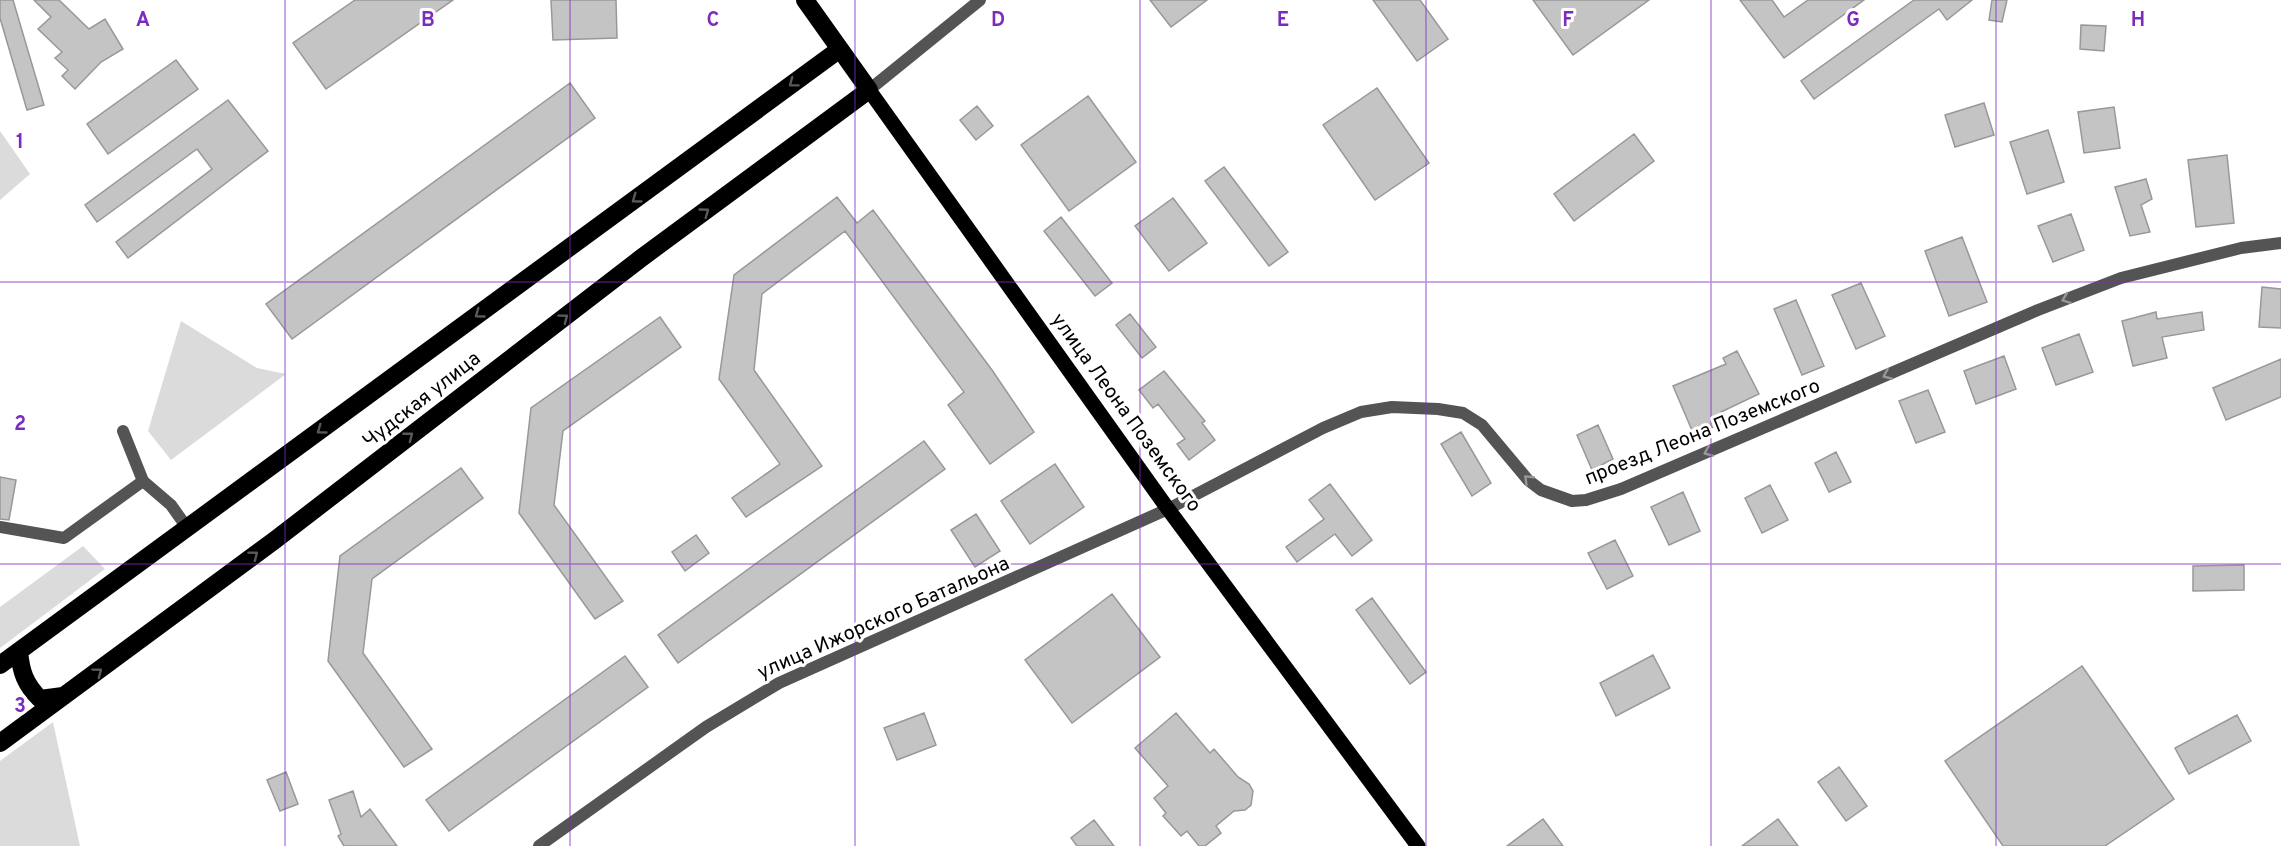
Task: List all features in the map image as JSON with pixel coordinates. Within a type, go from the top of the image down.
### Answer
[{"type":"highway","name":"улица Леона Поземского","points":[[805,0],[869,90]]},
{"type":"highway","name":"Чудская улица","points":[[0,665],[840,49]]},
{"type":"highway","name":"Чудская улица","points":[[0,743],[274,540],[640,259],[869,90]]},
{"type":"highway","points":[[19,651],[21,671],[28,687],[40,699],[67,695]]},
{"type":"main road","name":"улица Леона Поземского","points":[[869,90],[1168,509],[1418,846]]},
{"type":"street","points":[[869,90],[980,0]]},
{"type":"street","name":"проезд Леона Поземского","points":[[1168,509],[1332,423],[1361,412],[1392,406],[1463,413],[1482,425],[1528,480],[1541,490],[1558,498],[1586,500],[1621,489],[2038,310],[2121,278],[2241,248],[2281,243]]},
{"type":"street","points":[[123,431],[143,481],[171,505],[188,529]]},
{"type":"street","points":[[0,526],[64,538],[143,481]]},
{"type":"street","name":"улица Ижорского Батальона","points":[[539,846],[706,727],[779,683],[1168,509]]},
{"type":"shaded area","points":[[0,131],[30,174],[0,200]]},
{"type":"shaded area","points":[[181,321],[257,368],[286,374],[171,460],[148,431]]},
{"type":"shaded area","points":[[83,546],[105,569],[0,648],[0,607]]},
{"type":"shaded area","points":[[53,722],[80,846],[0,846],[0,761]]},
{"type":"building","points":[[0,0],[13,0],[44,105],[27,110],[0,18]]},
{"type":"building","points":[[34,0],[59,0],[89,29],[105,19],[123,49],[101,62],[75,89],[62,76],[68,70],[55,58],[62,52],[38,29],[51,17]]},
{"type":"building","points":[[355,0],[453,0],[326,89],[293,43]]},
{"type":"building","points":[[551,0],[616,0],[617,38],[553,40]]},
{"type":"building","points":[[1150,0],[1207,0],[1171,27]]},
{"type":"building","points":[[1373,0],[1420,0],[1448,39],[1417,61]]},
{"type":"building","points":[[1533,0],[1649,0],[1573,55]]},
{"type":"building","points":[[1740,0],[1772,0],[1784,17],[1808,0],[1864,0],[1784,58]]},
{"type":"building","points":[[1914,0],[1972,0],[1947,20],[1939,9],[1814,99],[1801,81]]},
{"type":"building","points":[[1992,0],[2007,0],[2002,22],[1989,20]]},
{"type":"building","points":[[2081,25],[2106,26],[2104,51],[2080,49]]},
{"type":"building","points":[[176,60],[198,89],[108,154],[87,124]]},
{"type":"building","points":[[570,83],[595,118],[292,339],[266,304]]},
{"type":"building","points":[[1377,88],[1429,163],[1375,200],[1323,125]]},
{"type":"building","points":[[1088,96],[1136,162],[1069,211],[1021,145]]},
{"type":"building","points":[[228,100],[268,151],[128,258],[116,242],[212,169],[197,149],[97,222],[85,205]]},
{"type":"building","points":[[1984,103],[1994,135],[1955,147],[1945,115]]},
{"type":"building","points":[[977,106],[993,126],[976,140],[960,120]]},
{"type":"building","points":[[2114,107],[2120,148],[2084,153],[2078,112]]},
{"type":"building","points":[[2048,130],[2064,182],[2027,194],[2010,142]]},
{"type":"building","points":[[1634,134],[1654,161],[1574,221],[1554,194]]},
{"type":"building","points":[[2227,155],[2234,223],[2196,227],[2188,160]]},
{"type":"building","points":[[1224,167],[1288,252],[1269,266],[1205,181]]},
{"type":"building","points":[[2146,179],[2152,199],[2141,205],[2150,232],[2130,236],[2115,187]]},
{"type":"building","points":[[837,197],[857,223],[873,210],[992,370],[1034,432],[990,464],[948,405],[964,392],[845,231],[762,294],[754,370],[822,466],[746,517],[732,498],[780,464],[719,379],[734,275]]},
{"type":"building","points":[[1173,198],[1207,243],[1169,271],[1135,226]]},
{"type":"building","points":[[2071,214],[2084,250],[2053,262],[2038,226]]},
{"type":"building","points":[[1061,217],[1112,283],[1095,296],[1044,231]]},
{"type":"building","points":[[1962,237],[1987,302],[1949,316],[1925,251]]},
{"type":"building","points":[[1861,283],[1885,336],[1856,349],[1832,295]]},
{"type":"building","points":[[2262,287],[2281,289],[2281,328],[2259,327]]},
{"type":"building","points":[[1796,300],[1824,366],[1802,375],[1774,309]]},
{"type":"building","points":[[2156,312],[2157,319],[2202,312],[2204,330],[2162,337],[2167,358],[2133,366],[2122,321]]},
{"type":"building","points":[[1130,314],[1156,347],[1142,358],[1116,325]]},
{"type":"building","points":[[660,317],[681,347],[563,431],[554,505],[623,601],[595,619],[519,513],[531,408]]},
{"type":"building","points":[[2079,334],[2093,372],[2056,385],[2042,348]]},
{"type":"building","points":[[1737,351],[1759,394],[1721,412],[1725,422],[1694,435],[1673,386],[1726,364],[1723,358]]},
{"type":"building","points":[[2004,356],[2016,389],[1976,404],[1964,371]]},
{"type":"building","points":[[2281,359],[2281,397],[2226,420],[2213,388]]},
{"type":"building","points":[[1164,371],[1205,421],[1202,423],[1215,440],[1189,460],[1177,444],[1185,439],[1158,404],[1153,408],[1139,390]]},
{"type":"building","points":[[1928,390],[1945,432],[1916,443],[1899,401]]},
{"type":"building","points":[[1598,425],[1613,459],[1592,470],[1577,435]]},
{"type":"building","points":[[1461,432],[1491,483],[1472,496],[1441,444]]},
{"type":"building","points":[[924,441],[945,469],[678,663],[658,635]]},
{"type":"building","points":[[1836,452],[1851,482],[1829,492],[1815,463]]},
{"type":"building","points":[[1055,464],[1084,507],[1030,544],[1001,501]]},
{"type":"building","points":[[461,468],[483,498],[372,579],[363,653],[432,749],[404,767],[328,661],[340,556]]},
{"type":"building","points":[[0,477],[16,480],[9,520],[0,519]]},
{"type":"building","points":[[1330,484],[1372,540],[1352,556],[1335,534],[1297,562],[1286,547],[1324,519],[1309,500]]},
{"type":"building","points":[[1770,485],[1788,520],[1762,533],[1745,498]]},
{"type":"building","points":[[1683,492],[1700,531],[1669,545],[1651,507]]},
{"type":"building","points":[[976,514],[1000,551],[975,567],[951,530]]},
{"type":"building","points":[[696,535],[709,553],[685,571],[672,552]]},
{"type":"building","points":[[1615,540],[1633,576],[1607,589],[1588,553]]},
{"type":"building","points":[[2244,565],[2244,590],[2193,591],[2193,566]]},
{"type":"building","points":[[1112,594],[1160,657],[1072,723],[1025,660]]},
{"type":"building","points":[[1372,598],[1426,672],[1410,684],[1356,610]]},
{"type":"building","points":[[1653,655],[1670,688],[1616,716],[1600,683]]},
{"type":"building","points":[[625,656],[648,687],[449,831],[426,800]]},
{"type":"building","points":[[2082,666],[2174,799],[2105,846],[2003,846],[1945,761]]},
{"type":"building","points":[[924,713],[936,745],[897,760],[884,728]]},
{"type":"building","points":[[1176,713],[1210,753],[1214,749],[1238,777],[1249,784],[1253,791],[1251,805],[1245,810],[1234,811],[1216,826],[1221,833],[1205,846],[1199,846],[1187,831],[1181,836],[1163,816],[1166,813],[1154,798],[1168,786],[1135,748]]},
{"type":"building","points":[[2237,715],[2251,741],[2189,774],[2175,748]]},
{"type":"building","points":[[1839,767],[1867,806],[1846,821],[1818,782]]},
{"type":"building","points":[[286,772],[298,804],[280,811],[267,780]]},
{"type":"building","points":[[353,791],[361,817],[370,809],[397,846],[344,846],[338,836],[341,834],[329,800]]},
{"type":"building","points":[[1543,819],[1563,846],[1507,846]]},
{"type":"building","points":[[1778,819],[1798,846],[1742,846]]},
{"type":"building","points":[[1094,820],[1114,846],[1077,846],[1071,838]]}]
